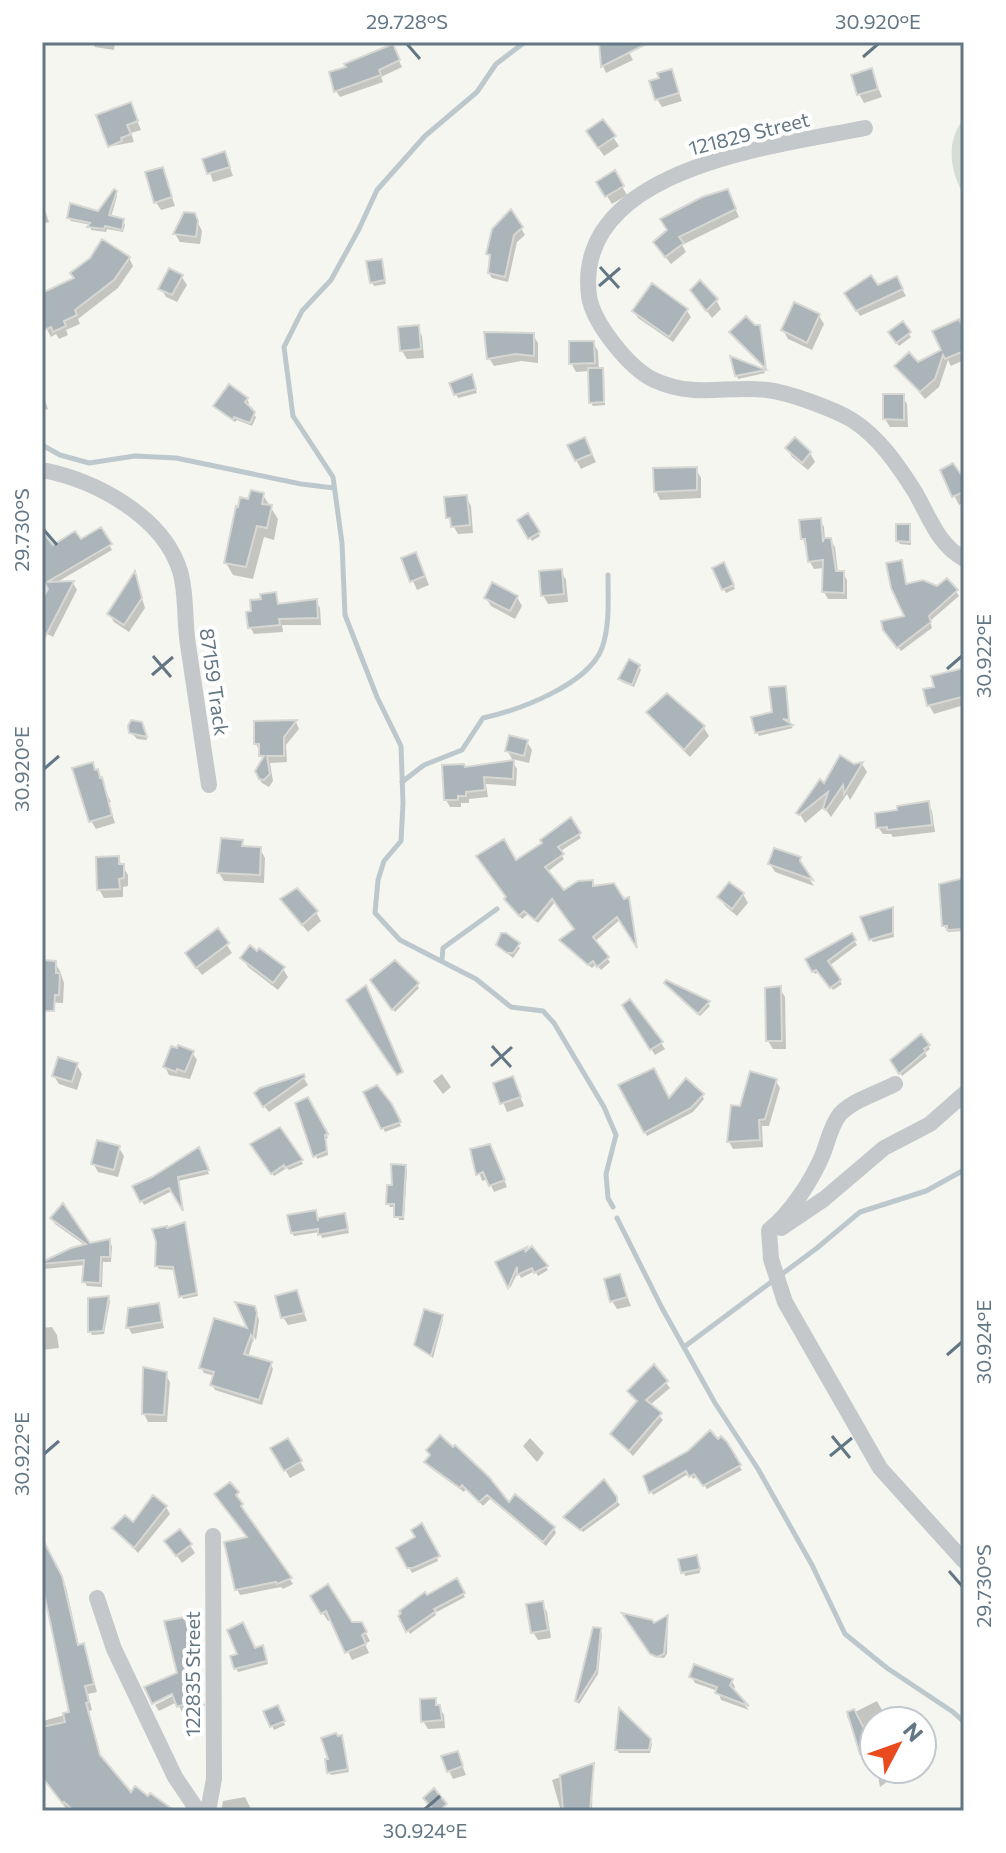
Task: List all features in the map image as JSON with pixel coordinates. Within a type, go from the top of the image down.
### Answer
[{"type":"street","name":"121829 Street","points":[[865,128],[736,154],[686,171],[626,203],[610,221],[593,253],[588,284],[590,306],[601,327],[651,379],[678,388],[708,392],[767,390],[826,408],[850,419],[884,448],[914,491],[941,540],[964,559]]},
{"type":"street","name":"87159 Track","points":[[42,470],[72,478],[114,497],[145,520],[173,555],[182,579],[185,626],[209,785]]},
{"type":"street","points":[[895,1084],[840,1114],[812,1180],[796,1198],[785,1218],[769,1230],[771,1259],[785,1302],[880,1468],[964,1561]]},
{"type":"street","points":[[769,1235],[824,1199],[884,1148],[930,1124],[964,1094]]},
{"type":"street","name":"122835 Street","points":[[208,1811],[214,1779],[213,1536]]},
{"type":"street","points":[[97,1598],[114,1649],[175,1777],[198,1811]]},
{"type":"shaded area","points":[[964,119],[964,195],[955,177],[952,146]]},
{"type":"building","points":[[599,42],[650,42],[601,67]]},
{"type":"building","points":[[393,44],[400,60],[379,70],[381,75],[334,92],[329,72]]},
{"type":"building","points":[[872,68],[878,89],[857,95],[851,75]]},
{"type":"building","points":[[672,69],[679,93],[655,100],[649,81],[659,78],[657,73]]},
{"type":"building","points":[[131,102],[138,121],[127,125],[131,134],[108,147],[96,115]]},
{"type":"building","points":[[603,119],[616,136],[598,148],[586,131]]},
{"type":"building","points":[[225,151],[230,167],[207,174],[202,159]]},
{"type":"building","points":[[163,167],[172,197],[154,203],[145,172]]},
{"type":"building","points":[[615,170],[624,186],[605,197],[596,182]]},
{"type":"building","points":[[114,189],[117,191],[109,215],[124,219],[122,230],[105,226],[104,229],[87,227],[90,223],[67,218],[70,203],[98,211]]},
{"type":"building","points":[[728,189],[736,209],[679,237],[684,243],[665,257],[653,242],[667,230],[660,219],[702,197]]},
{"type":"building","points":[[511,209],[523,227],[514,235],[505,277],[488,273],[490,255],[486,254],[492,229]]},
{"type":"building","points":[[184,212],[195,213],[198,221],[196,237],[173,234]]},
{"type":"building","points":[[102,239],[130,257],[114,280],[75,310],[77,315],[64,321],[66,326],[53,332],[51,327],[42,331],[42,293],[74,278],[70,273],[90,258]]},
{"type":"building","points":[[382,259],[385,280],[370,283],[366,261]]},
{"type":"building","points":[[169,268],[183,275],[172,295],[158,289]]},
{"type":"building","points":[[871,275],[878,285],[897,276],[903,289],[856,311],[844,293]]},
{"type":"building","points":[[700,280],[718,299],[706,311],[690,290]]},
{"type":"building","points":[[652,283],[688,309],[669,337],[632,311]]},
{"type":"building","points":[[794,302],[820,314],[807,343],[781,330]]},
{"type":"building","points":[[746,316],[755,325],[760,325],[766,369],[729,332]]},
{"type":"building","points":[[959,319],[964,330],[964,351],[945,359],[943,355],[935,379],[920,392],[894,366],[909,352],[918,362],[941,350],[932,331]]},
{"type":"building","points":[[903,321],[911,332],[896,343],[888,332]]},
{"type":"building","points":[[419,325],[421,349],[400,351],[398,327]]},
{"type":"building","points":[[484,332],[534,333],[534,356],[515,354],[487,359]]},
{"type":"building","points":[[569,341],[594,341],[595,363],[569,364]]},
{"type":"building","points":[[730,356],[766,370],[735,376]]},
{"type":"building","points":[[588,368],[603,368],[604,402],[589,403]]},
{"type":"building","points":[[472,374],[476,389],[454,395],[449,383]]},
{"type":"building","points":[[229,384],[248,398],[245,402],[255,412],[250,423],[234,417],[233,420],[213,406]]},
{"type":"building","points":[[883,394],[904,394],[904,420],[883,419]]},
{"type":"building","points":[[585,437],[592,454],[575,461],[567,445]]},
{"type":"building","points":[[795,437],[811,452],[802,463],[785,448]]},
{"type":"building","points":[[953,463],[964,479],[964,492],[952,497],[940,470]]},
{"type":"building","points":[[697,467],[697,490],[654,492],[653,468]]},
{"type":"building","points":[[251,490],[264,493],[262,504],[272,505],[267,528],[257,526],[246,567],[224,563],[236,506],[240,497],[248,499]]},
{"type":"building","points":[[467,495],[470,525],[451,527],[450,518],[446,518],[444,497]]},
{"type":"building","points":[[528,513],[540,532],[528,539],[517,520]]},
{"type":"building","points":[[821,518],[823,542],[824,538],[831,538],[836,571],[844,571],[844,593],[822,592],[823,560],[808,562],[799,520]]},
{"type":"building","points":[[896,524],[910,524],[910,542],[896,541]]},
{"type":"building","points":[[101,527],[112,544],[47,582],[74,581],[42,643],[42,600],[48,589],[45,583],[42,585],[42,531],[53,545],[75,531],[81,539]]},
{"type":"building","points":[[416,552],[425,576],[410,582],[401,558]]},
{"type":"building","points":[[902,560],[906,584],[923,580],[937,586],[947,578],[958,590],[929,616],[931,622],[897,648],[883,630],[881,621],[904,616],[891,588],[886,563]]},
{"type":"building","points":[[724,562],[734,585],[722,590],[712,568]]},
{"type":"building","points":[[562,569],[564,594],[541,596],[539,571]]},
{"type":"building","points":[[135,571],[142,598],[124,625],[107,614]]},
{"type":"building","points":[[492,582],[518,596],[510,611],[484,598]]},
{"type":"building","points":[[276,592],[278,604],[317,599],[318,618],[279,619],[280,625],[248,628],[246,612],[251,611],[250,600],[261,599],[260,594]]},
{"type":"building","points":[[629,659],[640,665],[632,685],[618,679]]},
{"type":"building","points":[[964,668],[962,697],[927,706],[923,689],[934,687],[931,676]]},
{"type":"building","points":[[786,686],[789,720],[783,719],[793,725],[755,733],[751,717],[772,712],[769,687]]},
{"type":"building","points":[[667,693],[705,726],[684,750],[646,712]]},
{"type":"building","points":[[131,720],[142,722],[147,737],[129,733]]},
{"type":"building","points":[[297,720],[284,737],[284,756],[267,756],[270,774],[264,780],[259,779],[255,771],[264,756],[259,756],[259,744],[254,744],[254,721]]},
{"type":"building","points":[[509,735],[528,740],[524,756],[505,751]]},
{"type":"building","points":[[840,755],[854,764],[863,762],[844,794],[843,785],[826,810],[823,808],[828,792],[799,815],[796,813],[820,779],[824,783]]},
{"type":"building","points":[[514,760],[513,779],[484,777],[485,790],[466,792],[466,796],[458,796],[458,800],[444,800],[442,765],[464,764],[465,767]]},
{"type":"building","points":[[93,762],[95,770],[98,769],[102,777],[112,815],[89,822],[72,768]]},
{"type":"building","points":[[929,801],[932,825],[887,830],[887,827],[876,828],[875,813]]},
{"type":"building","points":[[571,817],[581,833],[558,847],[564,854],[545,867],[564,890],[578,881],[593,880],[593,886],[614,883],[624,899],[629,897],[637,948],[617,917],[593,937],[609,957],[597,967],[593,961],[588,965],[559,940],[574,929],[552,899],[535,920],[524,911],[519,916],[476,856],[504,839],[516,860],[542,843],[540,840]]},
{"type":"building","points":[[221,838],[243,840],[242,846],[261,847],[260,875],[217,873]]},
{"type":"building","points":[[774,848],[801,857],[800,861],[813,880],[768,864]]},
{"type":"building","points":[[119,856],[119,864],[124,864],[124,878],[119,879],[120,889],[97,890],[96,857]]},
{"type":"building","points":[[964,878],[964,929],[947,930],[947,926],[942,926],[939,884]]},
{"type":"building","points":[[729,882],[744,893],[732,909],[717,897]]},
{"type":"building","points":[[297,888],[318,911],[302,925],[280,899]]},
{"type":"building","points":[[893,907],[893,933],[869,940],[860,917]]},
{"type":"building","points":[[218,928],[229,943],[196,968],[185,953]]},
{"type":"building","points":[[501,933],[520,943],[513,953],[507,953],[496,945]]},
{"type":"building","points":[[852,933],[856,940],[828,961],[841,980],[830,988],[816,970],[812,972],[805,959]]},
{"type":"building","points":[[250,945],[285,967],[273,983],[240,958]]},
{"type":"building","points":[[42,960],[56,961],[56,973],[60,973],[59,995],[55,995],[54,1011],[42,1011]]},
{"type":"building","points":[[395,960],[419,983],[392,1010],[370,980]]},
{"type":"building","points":[[666,980],[710,1001],[698,1014],[664,983]]},
{"type":"building","points":[[366,985],[403,1072],[397,1075],[346,1000]]},
{"type":"building","points":[[781,986],[782,1041],[766,1041],[765,988]]},
{"type":"building","points":[[630,999],[663,1042],[650,1050],[622,1005]]},
{"type":"building","points":[[921,1034],[930,1045],[899,1074],[890,1060]]},
{"type":"building","points":[[178,1045],[194,1051],[185,1072],[163,1067],[171,1046],[177,1048]]},
{"type":"building","points":[[58,1057],[78,1063],[72,1082],[52,1076]]},
{"type":"building","points":[[654,1068],[669,1098],[686,1078],[704,1094],[691,1108],[644,1133],[618,1085]]},
{"type":"building","points":[[750,1071],[777,1079],[765,1119],[759,1120],[760,1140],[727,1142],[731,1105],[740,1106]]},
{"type":"building","points":[[304,1074],[305,1077],[263,1107],[254,1093],[260,1088]]},
{"type":"building","points":[[513,1076],[521,1097],[500,1104],[493,1083]]},
{"type":"building","points":[[377,1085],[401,1122],[381,1129],[363,1092]]},
{"type":"building","points":[[308,1097],[328,1134],[325,1135],[327,1151],[313,1157],[295,1103]]},
{"type":"building","points":[[280,1127],[303,1160],[285,1168],[284,1165],[271,1174],[250,1144]]},
{"type":"building","points":[[97,1140],[120,1146],[114,1170],[91,1164]]},
{"type":"building","points":[[490,1144],[505,1180],[489,1186],[483,1172],[476,1175],[470,1149]]},
{"type":"building","points":[[199,1147],[209,1170],[178,1177],[183,1211],[169,1188],[140,1202],[132,1186]]},
{"type":"building","points":[[391,1164],[406,1165],[403,1217],[394,1217],[394,1204],[386,1204],[387,1185],[392,1185]]},
{"type":"building","points":[[63,1203],[90,1243],[110,1239],[110,1257],[101,1257],[100,1283],[82,1282],[84,1260],[42,1264],[71,1248],[86,1244],[50,1218]]},
{"type":"building","points":[[316,1210],[318,1221],[318,1218],[345,1213],[348,1229],[318,1235],[318,1229],[291,1233],[287,1215]]},
{"type":"building","points":[[185,1222],[197,1293],[179,1297],[173,1267],[155,1266],[156,1242],[152,1229]]},
{"type":"building","points":[[532,1246],[548,1266],[534,1273],[532,1268],[517,1275],[517,1267],[508,1288],[495,1262],[527,1247],[525,1252]]},
{"type":"building","points":[[620,1274],[627,1297],[610,1302],[604,1279]]},
{"type":"building","points":[[297,1290],[304,1313],[281,1318],[275,1296]]},
{"type":"building","points":[[109,1296],[103,1331],[88,1332],[88,1298]]},
{"type":"building","points":[[235,1302],[255,1306],[257,1313],[253,1339],[251,1335],[244,1354],[272,1362],[259,1400],[210,1385],[214,1372],[199,1368],[214,1318],[247,1328]]},
{"type":"building","points":[[159,1303],[162,1322],[126,1328],[128,1308]]},
{"type":"building","points":[[424,1309],[443,1315],[431,1356],[414,1345]]},
{"type":"building","points":[[654,1364],[668,1381],[646,1400],[662,1413],[629,1451],[610,1434],[637,1401],[627,1391]]},
{"type":"building","points":[[143,1367],[167,1372],[164,1415],[142,1414]]},
{"type":"building","points":[[710,1430],[718,1439],[721,1436],[727,1442],[741,1465],[703,1486],[694,1474],[689,1477],[686,1471],[649,1493],[643,1476],[688,1451]]},
{"type":"building","points":[[440,1435],[489,1477],[509,1502],[515,1494],[555,1527],[543,1542],[487,1495],[479,1502],[462,1485],[460,1488],[424,1462],[430,1455],[426,1450]]},
{"type":"building","points":[[288,1438],[302,1461],[284,1471],[270,1448]]},
{"type":"building","points":[[604,1479],[617,1497],[617,1502],[580,1530],[563,1517]]},
{"type":"building","points":[[230,1482],[239,1492],[236,1495],[243,1504],[241,1506],[292,1578],[277,1584],[235,1590],[224,1542],[247,1537],[214,1494]]},
{"type":"building","points":[[153,1495],[167,1506],[134,1548],[112,1528],[125,1515],[133,1522]]},
{"type":"building","points":[[422,1523],[440,1556],[407,1568],[396,1548],[415,1537],[411,1530]]},
{"type":"building","points":[[180,1529],[192,1544],[176,1556],[164,1541]]},
{"type":"building","points":[[42,1538],[62,1576],[78,1645],[84,1643],[94,1684],[85,1686],[89,1702],[86,1703],[100,1755],[131,1792],[135,1786],[175,1811],[74,1811],[63,1804],[42,1777],[42,1727],[65,1722],[63,1713],[69,1712],[42,1583]]},
{"type":"building","points":[[697,1555],[700,1569],[681,1573],[678,1559]]},
{"type":"building","points":[[457,1578],[465,1593],[434,1609],[436,1611],[406,1632],[398,1616],[399,1611],[425,1592],[427,1595]]},
{"type":"building","points":[[328,1584],[352,1622],[362,1622],[367,1632],[362,1635],[366,1644],[345,1653],[326,1611],[321,1614],[310,1596]]},
{"type":"building","points":[[543,1601],[548,1630],[531,1633],[526,1604]]},
{"type":"building","points":[[622,1613],[654,1623],[668,1615],[664,1654],[657,1657],[650,1654]]},
{"type":"building","points":[[185,1617],[193,1649],[186,1650],[202,1698],[177,1707],[172,1694],[152,1704],[144,1687],[177,1673],[164,1621]]},
{"type":"building","points":[[243,1622],[255,1648],[263,1645],[267,1661],[234,1669],[230,1656],[237,1654],[227,1630]]},
{"type":"building","points":[[593,1627],[601,1628],[597,1670],[577,1702],[575,1701]]},
{"type":"building","points":[[694,1664],[733,1679],[730,1685],[749,1706],[715,1693],[717,1687],[689,1677]]},
{"type":"building","points":[[436,1698],[442,1720],[421,1722],[420,1699]]},
{"type":"building","points":[[278,1705],[285,1721],[270,1727],[263,1711]]},
{"type":"building","points":[[619,1708],[651,1739],[649,1750],[615,1750]]},
{"type":"building","points":[[854,1709],[858,1717],[858,1748],[847,1712]]},
{"type":"building","points":[[336,1733],[342,1735],[348,1769],[327,1773],[325,1759],[328,1759],[321,1738]]},
{"type":"building","points":[[458,1751],[463,1766],[447,1772],[441,1756]]},
{"type":"building","points":[[594,1763],[590,1811],[563,1810],[560,1775]]},
{"type":"building","points":[[434,1788],[447,1804],[439,1811],[434,1811],[423,1798]]},
{"type":"waterway","points":[[525,42],[496,64],[477,92],[425,136],[377,190],[331,280],[302,311],[284,347],[293,416],[333,477],[342,543],[345,615],[377,697],[401,746],[401,841],[384,861],[378,880],[375,913],[400,940],[476,979],[511,1007],[543,1011],[554,1023],[604,1107],[616,1135],[606,1174],[608,1198],[613,1207]]},
{"type":"waterway","points":[[42,445],[60,455],[89,463],[135,456],[176,458],[334,488]]},
{"type":"waterway","points":[[402,782],[424,765],[462,750],[483,718],[551,694],[583,673],[594,661],[605,639],[608,575]]},
{"type":"waterway","points":[[442,960],[443,948],[497,909]]},
{"type":"waterway","points":[[684,1347],[860,1212],[926,1191],[964,1170]]},
{"type":"waterway","points":[[617,1218],[715,1403],[758,1469],[812,1565],[845,1634],[964,1722]]}]
